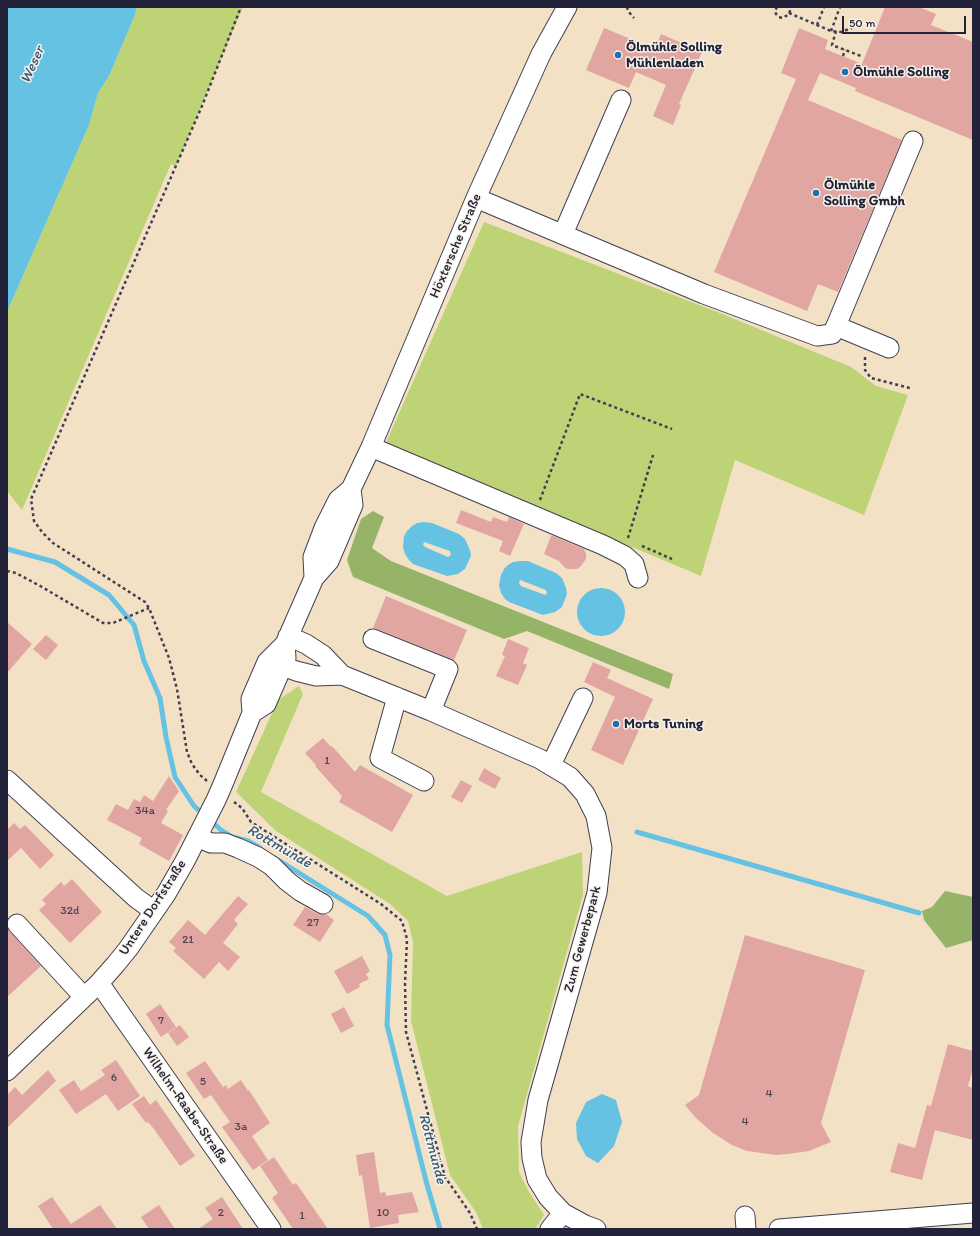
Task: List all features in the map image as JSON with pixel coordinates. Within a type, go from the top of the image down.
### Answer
[{"type":"street","name":"Höxtersche Straße","points":[[287,640],[314,578],[313,557],[324,528],[338,500],[351,489],[371,447],[476,198],[541,54],[567,7]]},
{"type":"street","points":[[563,234],[621,100]]},
{"type":"street","points":[[476,198],[704,294],[817,336],[832,334],[836,326],[913,141]]},
{"type":"street","points":[[836,326],[889,348]]},
{"type":"street","points":[[371,447],[620,553],[634,564],[638,578]]},
{"type":"street","points":[[373,639],[448,669],[431,711]]},
{"type":"street","name":"Untere Dorfstraße","points":[[252,713],[266,704],[286,658],[287,640]]},
{"type":"street","name":"Untere Dorfstraße","points":[[10,1061],[99,983],[128,949],[154,911],[177,874],[216,800],[252,713],[251,699],[267,662],[287,640]]},
{"type":"street","name":"Zum Gewerbepark","points":[[287,640],[306,644],[323,655],[342,675]]},
{"type":"street","name":"Zum Gewerbepark","points":[[283,666],[316,676],[342,675],[431,711],[540,758],[570,777],[585,794],[596,816],[602,848],[598,893],[538,1100],[531,1142],[532,1158],[537,1179],[548,1197],[563,1213],[596,1229]]},
{"type":"street","points":[[397,697],[380,758],[424,781]]},
{"type":"street","points":[[551,764],[583,698]]},
{"type":"street","points":[[7,780],[136,898],[154,911]]},
{"type":"street","points":[[200,832],[211,843],[225,843],[258,856],[272,866],[300,891],[323,904]]},
{"type":"street","points":[[17,924],[84,997]]},
{"type":"street","name":"Wilhelm-Raabe-Straße","points":[[99,983],[271,1229]]},
{"type":"street","points":[[550,1229],[563,1213]]},
{"type":"street","points":[[779,1229],[876,1225],[973,1213]]},
{"type":"path","points":[[7,571],[16,573],[42,586],[103,623],[113,623],[150,608],[145,602],[53,542],[42,532],[34,521],[31,499],[198,113],[241,7]]},
{"type":"path","points":[[627,7],[628,11],[634,18]]},
{"type":"path","points":[[775,7],[776,14],[779,17],[784,18],[789,13]]},
{"type":"path","points":[[788,7],[789,13]]},
{"type":"path","points":[[817,25],[824,7]]},
{"type":"path","points":[[831,32],[840,7]]},
{"type":"path","points":[[789,13],[831,32],[840,32],[852,28]]},
{"type":"path","points":[[836,32],[832,45],[861,56]]},
{"type":"path","points":[[843,56],[845,50]]},
{"type":"path","points":[[866,338],[865,370],[871,378],[910,388]]},
{"type":"path","points":[[538,504],[580,394],[672,429]]},
{"type":"path","points":[[627,540],[653,455]]},
{"type":"path","points":[[640,546],[672,559]]},
{"type":"green space","points":[[137,7],[243,7],[176,166],[171,164],[22,510],[7,491],[7,312],[89,125],[98,93],[109,76]]},
{"type":"green space","points":[[484,222],[720,313],[851,367],[876,386],[908,395],[864,515],[735,460],[701,576],[544,510],[384,447]]},
{"type":"green space","points":[[373,511],[384,517],[372,548],[391,561],[673,674],[669,689],[527,631],[504,639],[353,577],[347,560],[361,519]]},
{"type":"green space","points":[[299,686],[303,694],[261,792],[447,896],[582,852],[583,895],[518,1126],[519,1172],[528,1190],[544,1215],[536,1228],[483,1229],[476,1212],[450,1175],[411,1021],[413,942],[408,921],[390,904],[276,831],[236,792],[278,700]]},
{"type":"green space","points":[[945,891],[973,897],[973,940],[946,948],[924,920],[922,911],[932,907]]},
{"type":"water","name":"Weser","points":[[7,7],[137,7],[109,76],[98,93],[89,125],[7,312]]},
{"type":"water","points":[[417,523],[432,523],[459,534],[465,539],[471,556],[465,569],[458,574],[447,576],[413,564],[405,554],[403,547],[404,536],[412,526]],"holes":[[[424,542],[450,551],[451,555],[448,557],[423,545]]]},
{"type":"water","points":[[528,561],[556,573],[562,578],[567,594],[562,607],[555,612],[543,615],[509,602],[505,599],[501,593],[499,585],[501,575],[504,569],[513,562]],"holes":[[[520,580],[546,590],[547,593],[545,595],[521,586],[519,583]]]},
{"type":"water","points":[[596,588],[606,588],[618,595],[625,607],[625,617],[618,629],[606,636],[596,636],[588,632],[581,625],[577,617],[577,607],[581,599],[588,592]]},
{"type":"water","points":[[602,1094],[616,1100],[622,1122],[614,1146],[598,1163],[586,1156],[577,1139],[576,1123],[586,1102]]},
{"type":"building","points":[[885,7],[919,7],[936,14],[931,25],[973,42],[973,140],[855,91],[856,88],[820,73],[808,100],[902,140],[838,292],[818,284],[807,311],[714,272],[796,79],[781,73],[799,28],[828,40],[825,49],[862,64]]},
{"type":"building","points":[[604,28],[655,49],[661,34],[702,52],[679,104],[681,105],[673,125],[653,116],[666,85],[636,72],[629,88],[586,70]]},
{"type":"building","points":[[461,510],[491,522],[493,517],[507,522],[509,517],[524,524],[510,556],[499,551],[503,541],[456,523]]},
{"type":"building","points":[[551,536],[584,549],[586,559],[581,566],[577,569],[568,569],[559,561],[544,554]]},
{"type":"building","points":[[386,596],[467,630],[454,660],[373,628]]},
{"type":"building","points":[[7,622],[32,644],[7,673]]},
{"type":"building","points":[[46,635],[58,645],[46,660],[33,649]]},
{"type":"building","points":[[508,639],[529,648],[523,663],[527,665],[518,685],[496,676],[505,656],[502,655]]},
{"type":"building","points":[[593,662],[611,670],[607,678],[653,699],[623,765],[591,750],[615,697],[584,682]]},
{"type":"building","points":[[323,738],[355,772],[360,765],[413,795],[392,832],[339,802],[342,796],[305,753]]},
{"type":"building","points":[[484,768],[501,778],[495,789],[478,780]]},
{"type":"building","points":[[169,776],[179,791],[166,810],[168,811],[161,823],[183,835],[169,861],[139,844],[142,838],[107,820],[116,804],[128,810],[134,799],[140,802],[144,795],[153,801]]},
{"type":"building","points":[[461,780],[472,786],[462,803],[451,797]]},
{"type":"building","points":[[14,823],[20,829],[25,825],[54,855],[40,869],[21,848],[7,861],[7,830]]},
{"type":"building","points":[[72,879],[102,912],[70,943],[39,910],[46,904],[42,900],[61,882],[64,886]]},
{"type":"building","points":[[238,896],[248,904],[234,920],[238,924],[223,943],[240,957],[228,971],[219,962],[204,979],[173,951],[176,948],[169,942],[188,920],[205,935]]},
{"type":"building","points":[[305,907],[318,914],[326,914],[334,920],[320,942],[293,925]]},
{"type":"building","points":[[7,928],[41,966],[7,997]]},
{"type":"building","points":[[745,935],[865,970],[821,1123],[831,1142],[809,1151],[776,1155],[747,1151],[732,1145],[713,1133],[696,1118],[685,1105],[699,1095]]},
{"type":"building","points":[[362,956],[370,971],[366,974],[369,979],[359,984],[360,987],[347,994],[334,971]]},
{"type":"building","points":[[160,1004],[176,1027],[161,1037],[146,1014]]},
{"type":"building","points":[[344,1007],[354,1026],[341,1033],[331,1014]]},
{"type":"building","points":[[180,1025],[189,1037],[177,1046],[168,1033]]},
{"type":"building","points":[[948,1044],[973,1051],[973,1068],[968,1086],[973,1088],[973,1140],[935,1130],[922,1180],[890,1172],[898,1143],[915,1148],[927,1105],[931,1106]]},
{"type":"building","points":[[116,1060],[140,1096],[118,1111],[106,1094],[76,1114],[59,1090],[74,1080],[81,1091],[105,1075],[101,1070]]},
{"type":"building","points":[[205,1061],[223,1087],[226,1085],[228,1089],[241,1080],[270,1123],[252,1136],[268,1160],[253,1170],[222,1127],[230,1122],[211,1095],[204,1099],[186,1073]]},
{"type":"building","points":[[48,1070],[56,1081],[7,1128],[7,1095],[15,1087],[22,1095]]},
{"type":"building","points":[[144,1096],[150,1105],[156,1100],[195,1156],[180,1166],[154,1129],[148,1122],[146,1123],[132,1104]]},
{"type":"building","points":[[374,1152],[380,1193],[385,1192],[386,1196],[412,1192],[419,1212],[398,1215],[399,1223],[370,1228],[362,1175],[359,1176],[356,1155]]},
{"type":"building","points":[[274,1157],[293,1185],[296,1183],[328,1229],[293,1229],[272,1198],[278,1193],[260,1166]]},
{"type":"building","points":[[52,1197],[71,1224],[100,1205],[117,1229],[53,1229],[38,1206]]},
{"type":"building","points":[[222,1197],[243,1229],[198,1229],[213,1219],[205,1208]]},
{"type":"building","points":[[159,1205],[175,1229],[149,1229],[141,1217]]},
{"type":"waterway","name":"Rottmünde","points":[[7,549],[55,562],[109,595],[134,625],[144,661],[160,698],[166,737],[175,777],[194,806],[204,815]]},
{"type":"waterway","name":"Rottmünde","points":[[210,820],[232,837],[248,841],[260,848]]},
{"type":"waterway","points":[[637,832],[919,913]]},
{"type":"waterway","name":"Rottmünde","points":[[275,858],[368,916],[385,935],[390,955],[387,1025],[426,1181],[440,1229]]},
{"type":"place","name":"Ölmühle Solling Mühlenladen","points":[[618,55]]},
{"type":"place","name":"Ölmühle Solling","points":[[845,72]]},
{"type":"place","name":"Ölmühle Solling Gmbh","points":[[816,193]]},
{"type":"place","name":"Morts Tuning","points":[[616,724]]}]
